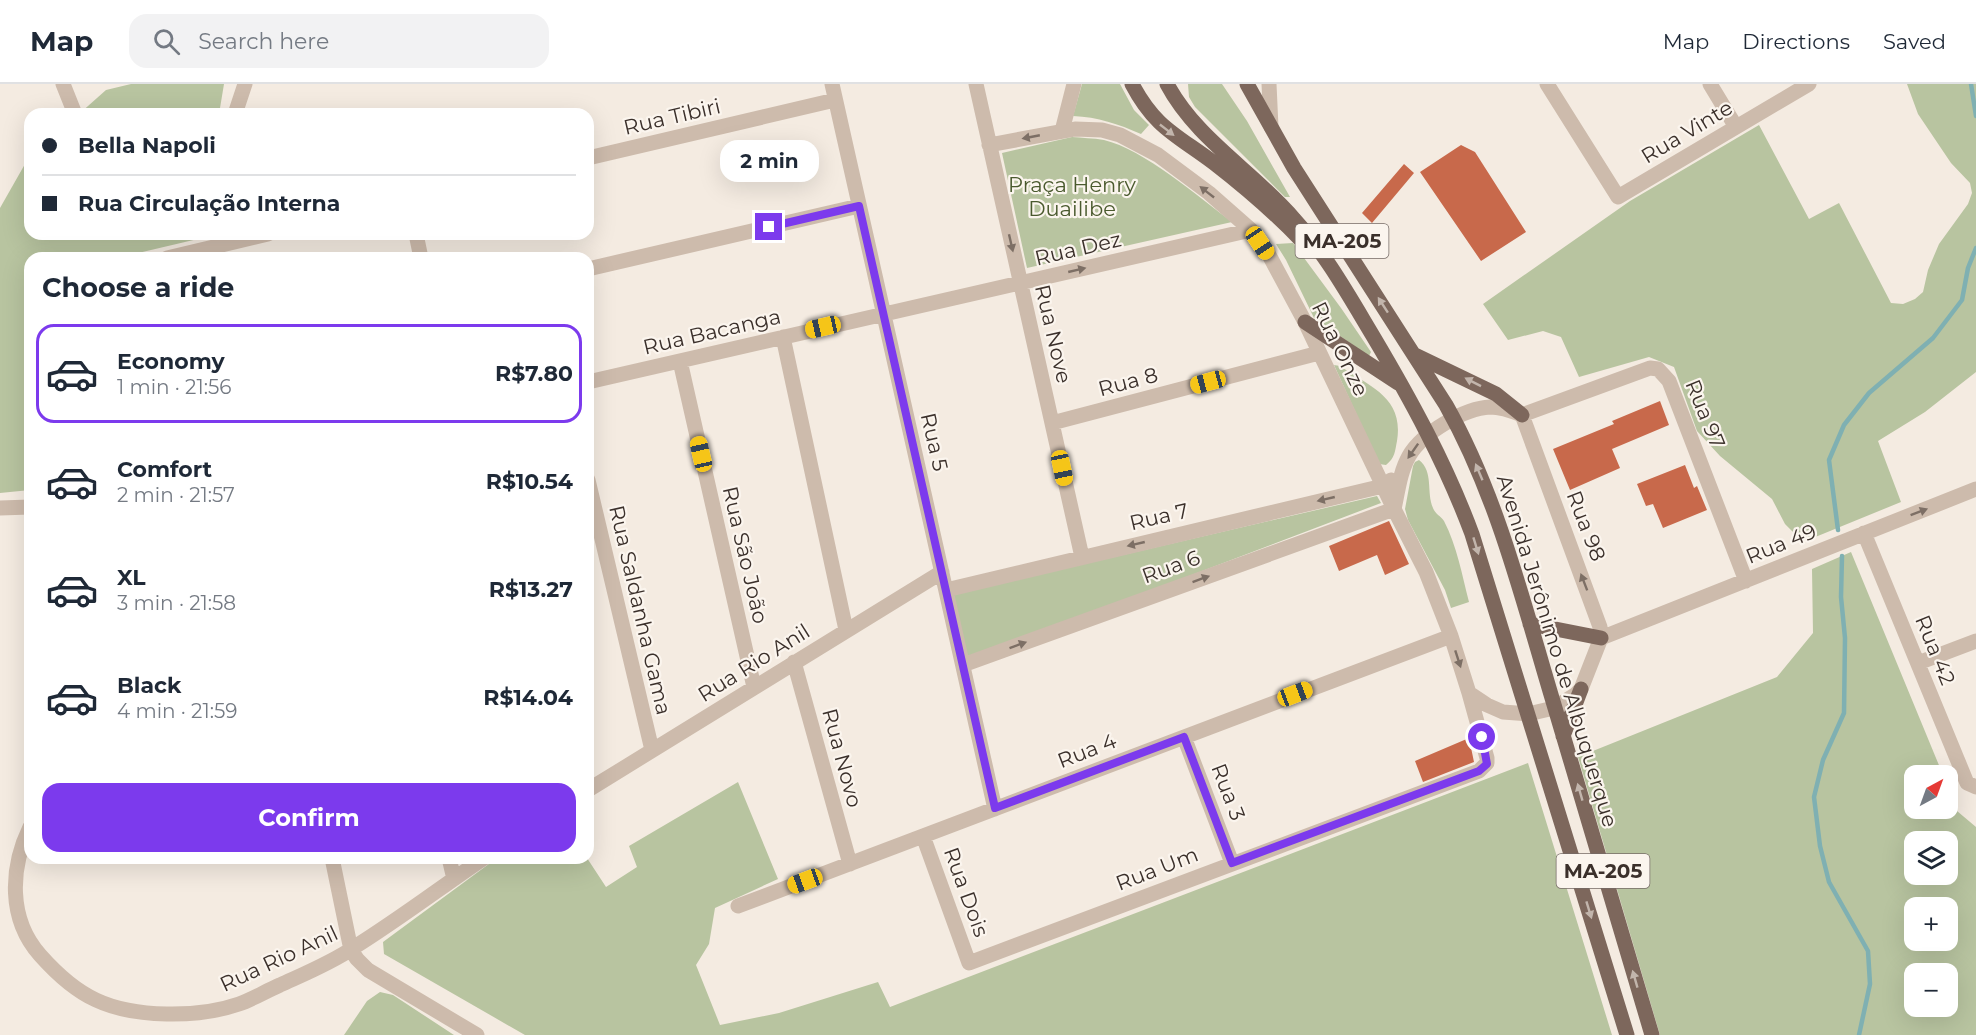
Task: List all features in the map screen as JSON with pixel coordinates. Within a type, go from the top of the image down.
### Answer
[{"type":"main road","points":[[1132,84],[1156,121],[1209,159],[1268,208],[1309,249],[1348,294]]},
{"type":"main road","name":"MA-205","points":[[1167,84],[1177,91],[1193,122],[1294,219],[1348,294],[1429,434],[1472,534],[1628,1035]]},
{"type":"main road","name":"Avenida Jerônimo de Albuquerque","points":[[1247,84],[1294,168],[1415,354],[1454,419],[1486,490],[1530,624],[1652,1035]]},
{"type":"main road","points":[[1305,321],[1402,386]]},
{"type":"main road","points":[[1415,354],[1487,389],[1522,415]]},
{"type":"main road","points":[[1530,624],[1601,638]]},
{"type":"main road","points":[[1563,736],[1581,689]]},
{"type":"street","points":[[63,84],[73,108]]},
{"type":"street","points":[[237,108],[245,84]]},
{"type":"street","name":"Rua 5","points":[[832,84],[995,808]]},
{"type":"street","name":"Rua Nove","points":[[976,84],[1082,557]]},
{"type":"street","points":[[1062,131],[1074,84]]},
{"type":"street","points":[[1269,84],[1271,127]]},
{"type":"street","name":"Rua Vinte","points":[[1547,84],[1618,197],[1809,84]]},
{"type":"street","points":[[1710,84],[1736,127]]},
{"type":"street","name":"Rua Tibiri","points":[[594,157],[835,100]]},
{"type":"street","name":"Rua Onze","points":[[989,145],[1062,131],[1088,128],[1102,130],[1138,143],[1158,155],[1209,193],[1251,230],[1269,255],[1305,321],[1426,572],[1470,693],[1487,758]]},
{"type":"street","points":[[594,268],[859,206]]},
{"type":"street","name":"Rua Dez","points":[[1020,284],[1251,230]]},
{"type":"street","points":[[190,252],[235,240]]},
{"type":"street","name":"Rua Bacanga","points":[[594,381],[884,313],[1020,284]]},
{"type":"street","points":[[783,337],[846,630]]},
{"type":"street","name":"Rua 8","points":[[1052,423],[1319,353]]},
{"type":"street","name":"Rua São João","points":[[680,361],[754,687]]},
{"type":"street","name":"Rua 97","points":[[1522,415],[1650,368],[1658,369],[1669,381],[1746,581]]},
{"type":"street","points":[[1394,509],[1402,472],[1411,453],[1429,434],[1454,419],[1480,408],[1505,409],[1522,415]]},
{"type":"street","name":"Rua 98","points":[[1522,415],[1596,615],[1601,638]]},
{"type":"street","points":[[1383,486],[1402,472]]},
{"type":"street","name":"Rua 7","points":[[946,590],[1383,486]]},
{"type":"street","name":"Rua 49","points":[[1601,638],[1976,489]]},
{"type":"street","name":"Rua Saldanha Gama","points":[[594,505],[652,750]]},
{"type":"street","points":[[0,508],[24,507]]},
{"type":"street","name":"Rua 6","points":[[963,665],[1394,509]]},
{"type":"street","name":"Rua 42","points":[[1864,533],[1971,785]]},
{"type":"street","name":"Rua Rio Anil","points":[[594,786],[942,572]]},
{"type":"street","name":"Rua 4","points":[[738,906],[1451,636]]},
{"type":"street","points":[[1470,693],[1495,710],[1528,714],[1554,708],[1581,689],[1601,638]]},
{"type":"street","points":[[1918,663],[1976,641]]},
{"type":"street","name":"Rua Novo","points":[[794,662],[850,864]]},
{"type":"street","name":"Rua 3","points":[[1184,737],[1232,863]]},
{"type":"street","name":"Rua Um","points":[[969,963],[1479,771],[1487,764],[1487,758]]},
{"type":"street","name":"Rua Dois","points":[[923,836],[969,963]]},
{"type":"street","name":"Rua Rio Anil","points":[[24,841],[16,869],[16,903],[21,926],[37,951],[81,992],[109,1005],[164,1014],[188,1014],[227,1008],[286,982],[351,950],[475,864]]},
{"type":"street","points":[[333,864],[351,950],[357,959],[369,970],[477,1035]]},
{"type":"street","points":[[450,864],[454,879]]},
{"type":"green space","points":[[131,84],[224,84],[220,108],[86,108],[106,90]]},
{"type":"green space","points":[[1082,84],[1120,84],[1134,110],[1149,125],[1141,134],[1108,122],[1073,116]]},
{"type":"green space","points":[[1188,84],[1222,84],[1247,121],[1290,197],[1285,197],[1195,107],[1189,97]]},
{"type":"green space","points":[[1907,84],[1976,84],[1976,372],[1925,412],[1878,441],[1901,502],[1808,540],[1795,534],[1785,524],[1772,499],[1720,456],[1697,431],[1674,367],[1649,357],[1579,377],[1561,337],[1543,331],[1508,340],[1483,304],[1630,201],[1759,125],[1809,219],[1839,203],[1891,303],[1903,304],[1915,299],[1923,292],[1928,270],[1939,244],[1968,204],[1972,193],[1970,183],[1951,163],[1918,114]]},
{"type":"green space","name":"Praça Henry Duailibe","points":[[1072,137],[1104,140],[1136,153],[1170,175],[1232,222],[1027,268],[1002,153]]},
{"type":"green space","points":[[24,166],[24,240],[194,240],[142,252],[24,252],[24,491],[0,493],[0,208]]},
{"type":"green space","points":[[1293,243],[1371,352],[1369,356],[1314,318],[1276,244]]},
{"type":"green space","points":[[1334,365],[1340,366],[1374,388],[1390,404],[1398,426],[1395,451],[1386,465],[1379,464]]},
{"type":"green space","points":[[1419,460],[1427,470],[1433,508],[1444,521],[1452,540],[1469,602],[1451,608],[1445,590],[1408,520],[1405,509],[1413,466]]},
{"type":"green space","points":[[1377,496],[1381,503],[968,660],[950,595]]},
{"type":"green space","points":[[1851,552],[1939,765],[1904,765],[1904,819],[1958,819],[1958,812],[1976,827],[1976,1035],[1660,1035],[1578,757],[1777,677],[1813,633],[1812,569]]},
{"type":"green space","points":[[1528,763],[1612,1035],[525,1035],[384,954],[383,942],[489,864],[591,864],[606,887],[637,867],[629,846],[738,782],[778,879],[715,908],[709,944],[696,965],[720,1025],[779,1013],[878,982],[890,1007]]},
{"type":"green space","points":[[380,992],[393,995],[454,1035],[344,1035],[367,1001]]},
{"type":"building","points":[[1461,145],[1475,152],[1526,232],[1481,261],[1420,172]]},
{"type":"building","points":[[1404,164],[1414,173],[1372,223],[1362,213]]},
{"type":"building","points":[[1660,401],[1669,425],[1612,449],[1620,468],[1570,490],[1553,449],[1614,424],[1612,421]]},
{"type":"building","points":[[1685,465],[1694,488],[1697,486],[1707,510],[1663,528],[1653,504],[1646,506],[1637,484]]},
{"type":"building","points":[[1389,521],[1409,564],[1385,575],[1377,555],[1339,571],[1329,546]]},
{"type":"building","points":[[1469,738],[1474,762],[1423,782],[1415,761]]},
{"type":"waterway","points":[[1971,84],[1976,116]]},
{"type":"waterway","points":[[1838,530],[1829,460],[1844,425],[1869,393],[1933,338],[1962,300],[1968,268],[1976,248]]},
{"type":"waterway","points":[[1842,556],[1841,597],[1845,638],[1844,713],[1823,760],[1814,797],[1820,846],[1829,882],[1868,951],[1870,984],[1859,1035]]},
{"type":"route","points":[[769,227],[859,206],[995,808],[1184,737],[1232,863],[1479,771],[1487,764],[1482,737]]}]
